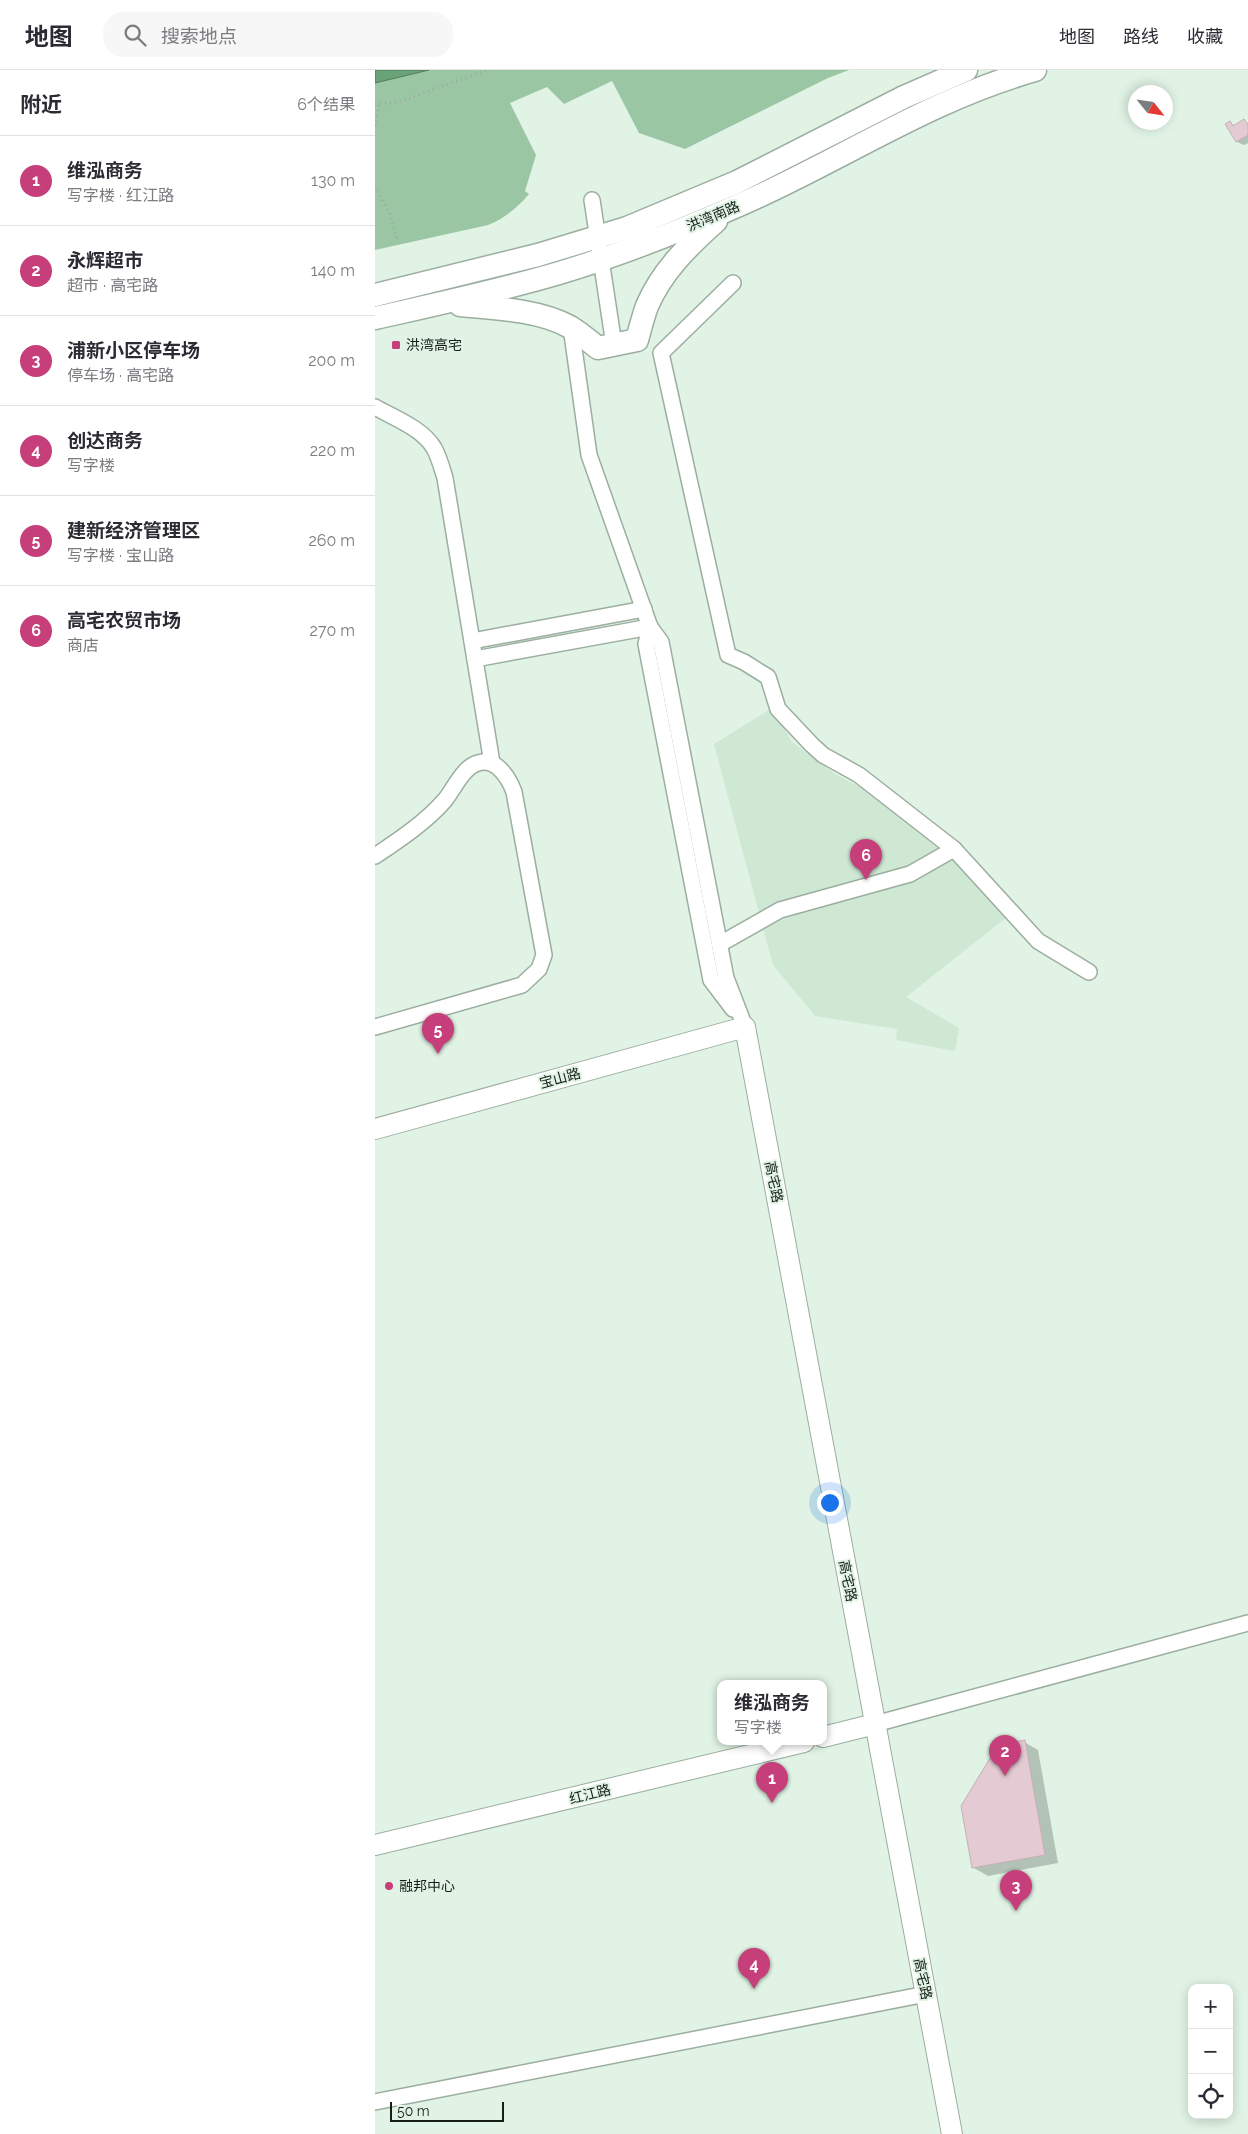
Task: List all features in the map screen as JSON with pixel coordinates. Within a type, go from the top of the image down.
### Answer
[{"type":"main road","name":"洪湾南路","points":[[375,318],[519,284],[599,249],[662,214],[737,182],[904,97],[966,70]]},
{"type":"main road","name":"洪湾南路","points":[[375,295],[485,270],[599,249],[642,246],[781,185],[948,100],[991,83],[1035,70]]},
{"type":"main road","points":[[440,304],[499,309],[550,318],[571,327],[598,348],[637,340],[647,307],[660,282],[681,253],[727,210]]},
{"type":"main road","name":"宝山路","points":[[375,1129],[745,1027]]},
{"type":"main road","name":"高宅路","points":[[745,1027],[952,2134]]},
{"type":"main road","points":[[827,1736],[875,1724]]},
{"type":"main road","name":"红江路","points":[[375,1845],[792,1745]]},
{"type":"street","points":[[591,200],[614,345]]},
{"type":"street","points":[[733,283],[661,353],[728,655],[744,662],[767,677],[778,709],[823,755],[859,775],[954,849],[1039,941],[1089,972]]},
{"type":"street","points":[[571,327],[589,455],[650,627],[661,642],[726,978],[745,1027]]},
{"type":"street","points":[[375,407],[426,437],[434,448],[445,478],[492,763]]},
{"type":"street","points":[[472,641],[644,609]]},
{"type":"street","points":[[475,660],[650,627]]},
{"type":"street","points":[[650,627],[646,644],[711,980],[745,1027]]},
{"type":"street","points":[[375,856],[435,810],[465,772],[479,762],[492,763],[508,777],[514,792],[543,945],[542,962],[539,969],[529,980],[511,989],[375,1027]]},
{"type":"street","points":[[720,944],[780,910],[910,874],[954,849]]},
{"type":"street","points":[[875,1724],[1248,1623]]},
{"type":"street","points":[[375,2102],[926,1994]]},
{"type":"path","points":[[375,126],[377,104],[399,102],[487,70]]},
{"type":"path","points":[[375,187],[390,214],[398,241]]},
{"type":"shaded area","points":[[375,70],[429,70],[375,83]]},
{"type":"shaded area","points":[[429,70],[849,70],[828,78],[685,149],[639,133],[612,81],[564,104],[547,87],[510,103],[536,155],[525,191],[529,194],[520,204],[505,216],[488,225],[375,250],[375,83]]},
{"type":"shaded area","points":[[772,708],[792,742],[835,774],[873,794],[958,855],[1007,917],[906,997],[959,1028],[955,1051],[896,1040],[897,1029],[815,1016],[773,965],[714,744]]},
{"type":"building","points":[[1244,119],[1248,125],[1248,135],[1236,142],[1225,124],[1230,121],[1233,126]]},
{"type":"building","points":[[1025,1740],[1045,1855],[972,1868],[961,1806],[998,1745]]},
{"type":"place","name":"洪湾高宅","points":[[396,345]]},
{"type":"place","name":"高宅农贸市场","points":[[866,880]]},
{"type":"place","name":"建新经济管理区","points":[[438,1054]]},
{"type":"place","name":"永辉超市","points":[[1005,1776]]},
{"type":"place","name":"维泓商务","points":[[772,1803]]},
{"type":"place","name":"融邦中心","points":[[389,1886]]},
{"type":"place","name":"浦新小区停车场","points":[[1016,1911]]},
{"type":"place","name":"创达商务","points":[[754,1989]]}]
